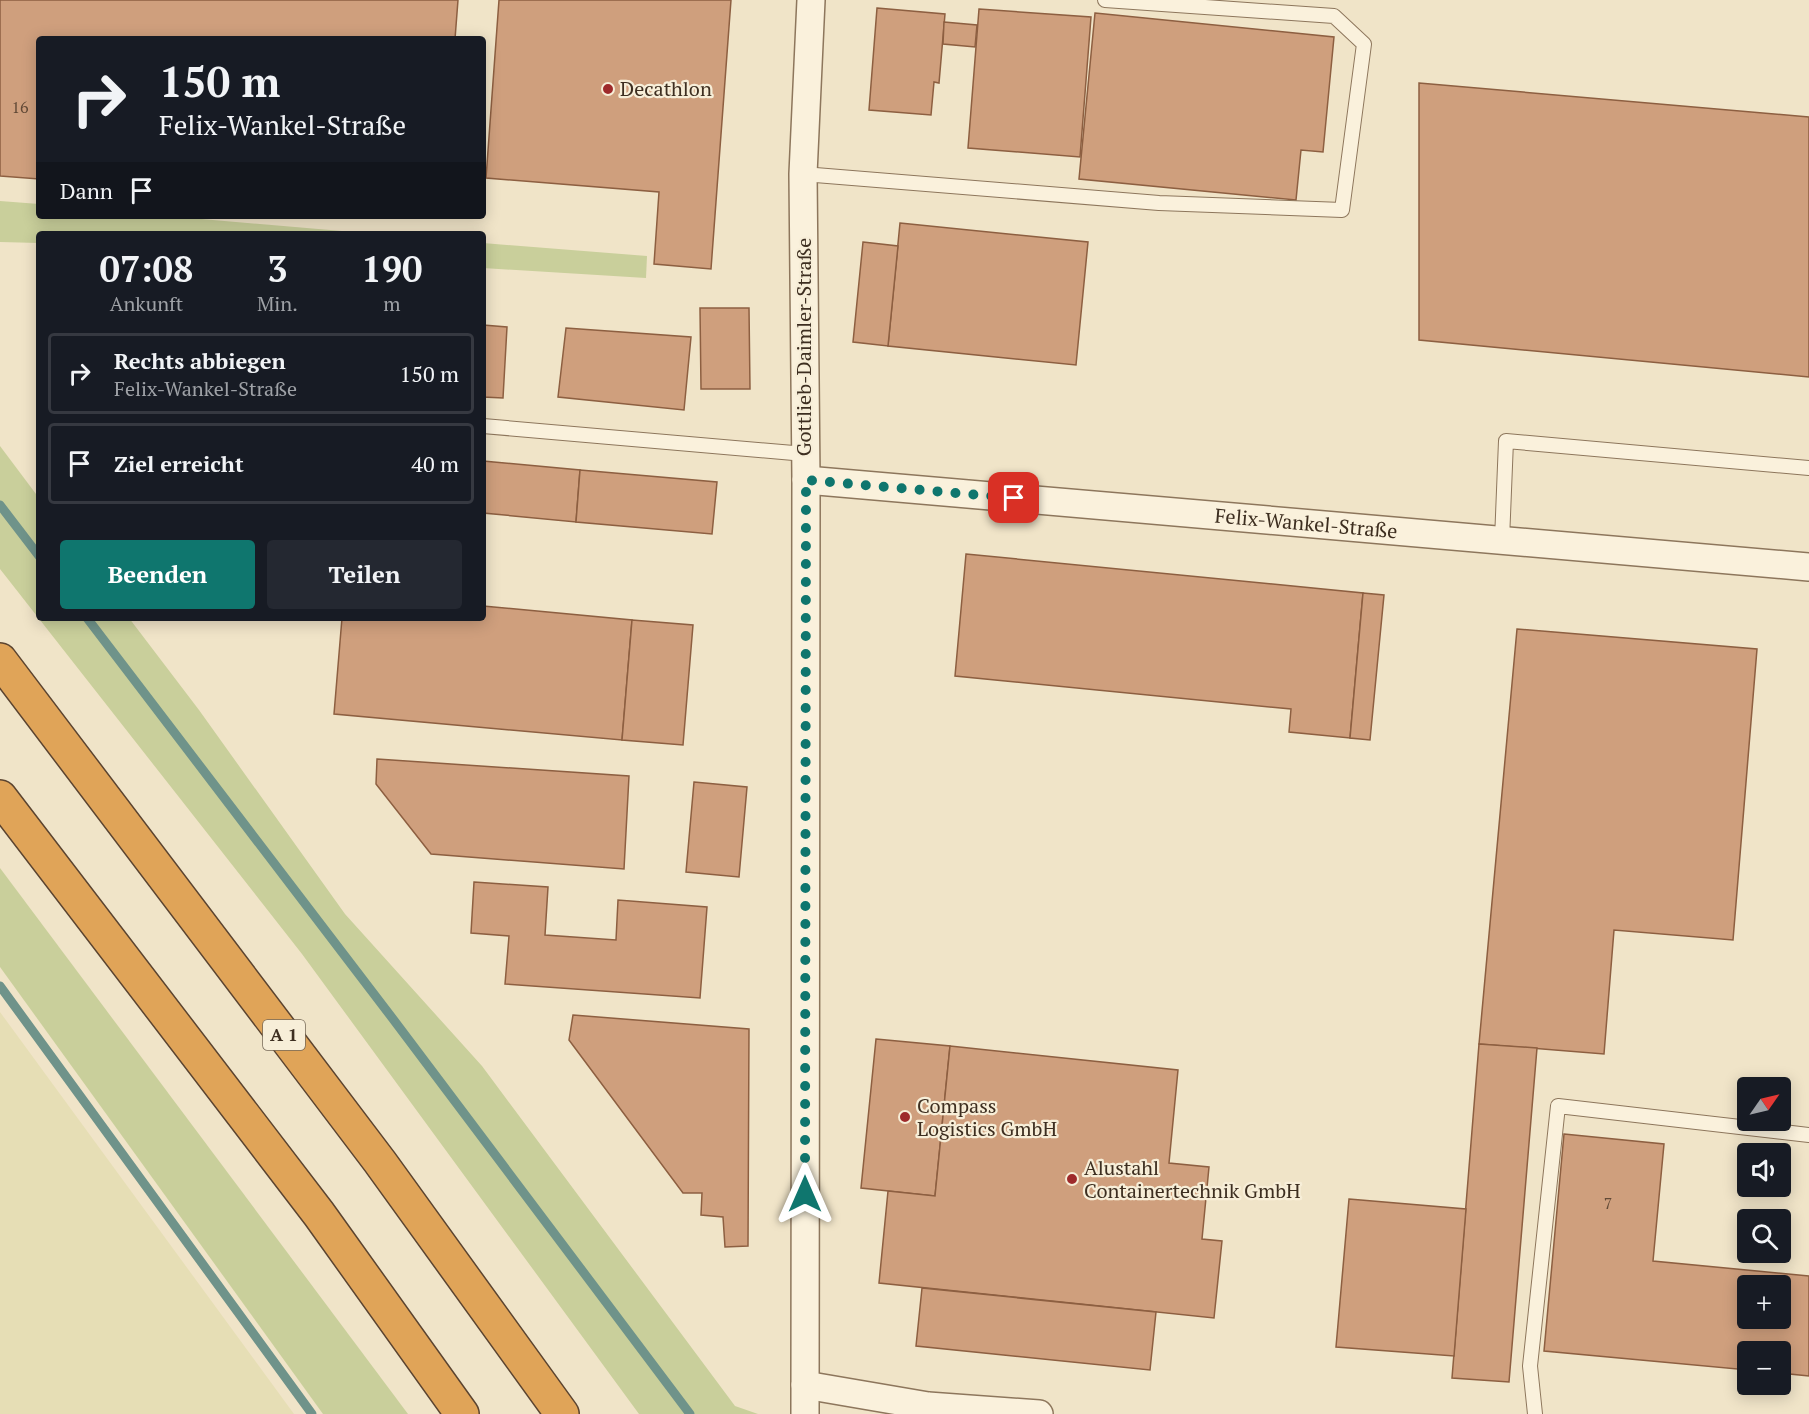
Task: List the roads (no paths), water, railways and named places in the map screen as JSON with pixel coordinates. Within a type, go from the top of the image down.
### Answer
[{"type":"highway","name":"A 1","points":[[0,660],[380,1162],[562,1414]]},
{"type":"highway","points":[[0,797],[319,1214],[462,1414]]},
{"type":"street","name":"Gottlieb-Daimler-Straße","points":[[805,1414],[806,467],[803,174],[811,0]]},
{"type":"street","name":"Felix-Wankel-Straße","points":[[806,467],[1502,540],[1809,567]]},
{"type":"street","points":[[805,1385],[928,1406],[1039,1414]]},
{"type":"lane","points":[[803,174],[1159,202],[1342,210],[1364,44],[1334,16],[1105,0]]},
{"type":"lane","points":[[486,426],[806,467]]},
{"type":"lane","points":[[1502,540],[1506,441],[1809,468]]},
{"type":"lane","points":[[1535,1414],[1530,1366],[1558,1106],[1809,1135]]},
{"type":"waterway","points":[[0,505],[36,552]]},
{"type":"waterway","points":[[89,621],[690,1414]]},
{"type":"waterway","points":[[0,986],[312,1414]]},
{"type":"place","name":"Decathlon","points":[[608,89]]},
{"type":"place","name":"Compass Logistics GmbH","points":[[905,1117]]},
{"type":"place","name":"Alustahl Containertechnik GmbH","points":[[1072,1179]]}]
